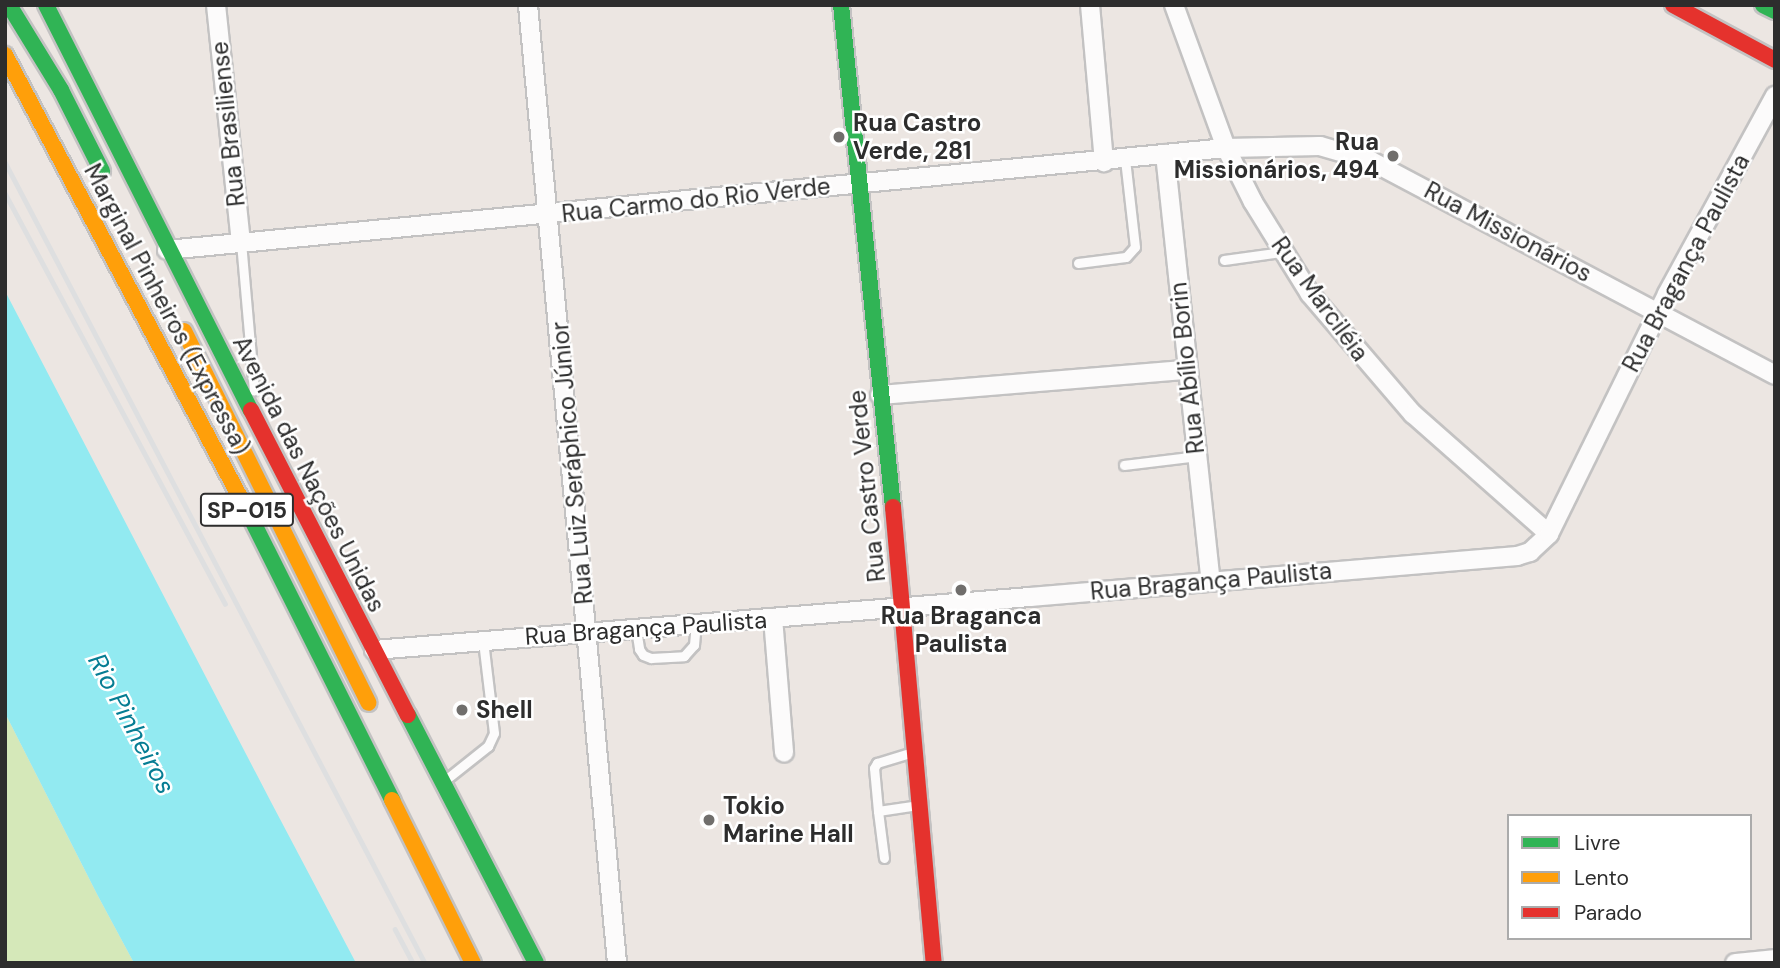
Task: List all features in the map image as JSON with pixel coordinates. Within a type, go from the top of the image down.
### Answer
[{"type":"main road","points":[[9,5],[61,90],[110,186]]},
{"type":"main road","name":"Avenida das Nações Unidas","points":[[46,5],[167,250],[442,782],[527,954],[536,963]]},
{"type":"main road","name":"Rua Castro Verde","points":[[841,5],[903,607],[934,963]]},
{"type":"main road","points":[[1673,5],[1775,60]]},
{"type":"main road","points":[[1763,5],[1775,11]]},
{"type":"main road","name":"Marginal Pinheiros (Expressa)","points":[[5,55],[212,439],[473,963]]},
{"type":"main road","points":[[176,316],[375,715]]},
{"type":"main road","points":[[415,808],[416,846]]},
{"type":"street","name":"Rua Brasiliense","points":[[216,5],[241,242]]},
{"type":"street","name":"Rua Luiz Seráphico Júnior","points":[[528,5],[550,215],[617,963]]},
{"type":"street","points":[[1090,5],[1104,162]]},
{"type":"street","name":"Rua Marciléia","points":[[1174,5],[1226,148],[1282,252],[1331,321],[1395,396],[1454,453],[1549,534]]},
{"type":"street","name":"Rua Bragança Paulista","points":[[374,650],[1517,556],[1538,546],[1549,534],[1658,312],[1775,96]]},
{"type":"street","name":"Rua Missionários","points":[[1226,148],[1320,146],[1371,161],[1775,375]]},
{"type":"street","name":"Rua Carmo do Rio Verde","points":[[167,250],[1104,162],[1226,148]]},
{"type":"street","name":"Rua Abílio Borin","points":[[1165,154],[1186,370],[1211,581]]},
{"type":"street","points":[[880,395],[1186,370]]},
{"type":"street","points":[[773,618],[785,753]]},
{"type":"street","points":[[1735,963],[1775,959]]},
{"type":"lane","points":[[1078,263],[1126,257],[1135,247],[1125,159]]},
{"type":"lane","points":[[241,242],[257,423]]},
{"type":"lane","points":[[1224,260],[1282,252]]},
{"type":"lane","points":[[1124,465],[1197,456]]},
{"type":"lane","points":[[636,629],[639,649],[643,655],[651,658],[684,656],[694,645],[696,624]]},
{"type":"lane","points":[[442,782],[488,746],[494,733],[483,641]]},
{"type":"lane","points":[[884,858],[874,768],[877,763],[916,751]]},
{"type":"lane","points":[[878,811],[919,805]]},
{"type":"green space","points":[[5,713],[98,896],[134,963],[5,963]]},
{"type":"water","name":"Rio Pinheiros","points":[[5,291],[356,963],[134,963],[98,896],[5,713]]},
{"type":"railway","points":[[5,162],[425,963]]},
{"type":"railway","points":[[5,193],[225,604]]},
{"type":"railway","points":[[395,929],[413,963]]},
{"type":"traffic: fast","points":[[9,5],[61,90],[102,171]]},
{"type":"traffic: fast","points":[[46,5],[251,410]]},
{"type":"traffic: fast","points":[[841,5],[893,507]]},
{"type":"traffic: fast","points":[[1763,5],[1775,11]]},
{"type":"traffic: fast","points":[[250,516],[392,800]]},
{"type":"traffic: fast","points":[[408,715],[536,963]]},
{"type":"traffic: slow","points":[[5,55],[250,516]]},
{"type":"traffic: slow","points":[[184,331],[369,703]]},
{"type":"traffic: slow","points":[[392,800],[473,963]]},
{"type":"traffic: jam","points":[[1673,5],[1775,60]]},
{"type":"traffic: jam","points":[[251,410],[408,715]]},
{"type":"traffic: jam","points":[[893,507],[934,963]]},
{"type":"place","name":"Rua Castro Verde, 281","points":[[839,137]]},
{"type":"place","name":"Rua Missionários, 494","points":[[1393,156]]},
{"type":"place","name":"Rua Braganca Paulista","points":[[961,590]]},
{"type":"place","name":"Shell","points":[[462,710]]},
{"type":"place","name":"Tokio Marine Hall","points":[[709,820]]}]
